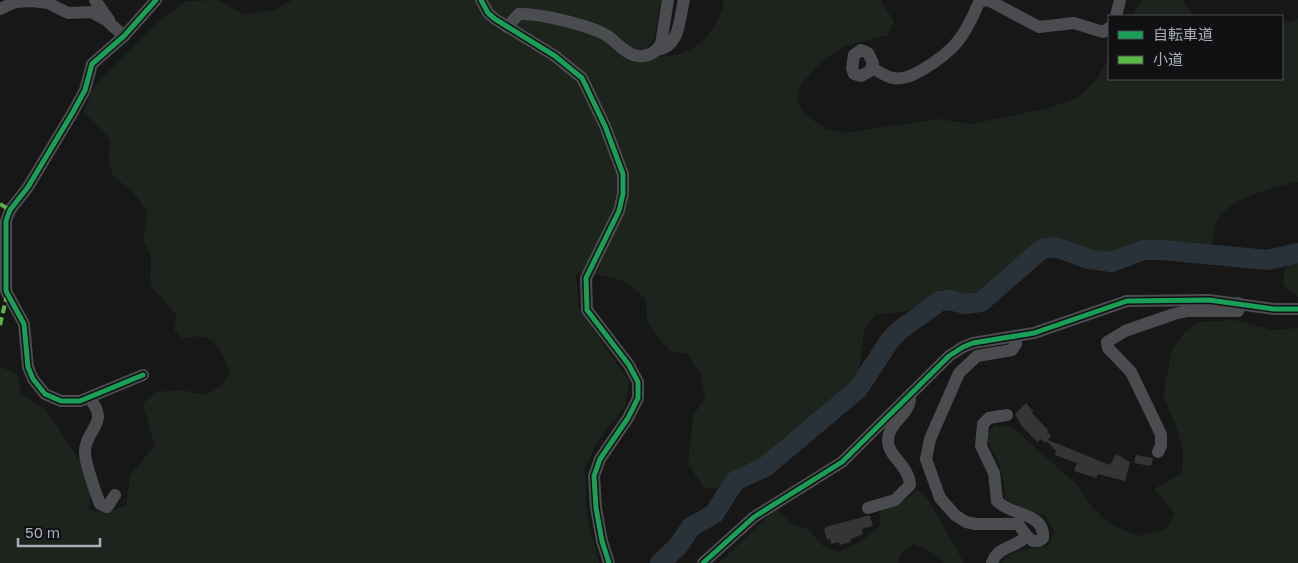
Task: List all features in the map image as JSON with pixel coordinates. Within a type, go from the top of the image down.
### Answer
[{"type":"street","points":[[95,0],[113,26]]},
{"type":"street","points":[[143,376],[89,398],[70,402],[61,401],[45,394],[33,379],[28,368],[24,324],[6,291],[6,221],[10,210],[28,187],[73,112],[85,90],[92,64],[124,36],[156,0]]},
{"type":"street","points":[[481,0],[488,13],[521,37],[555,56],[582,78],[601,118],[622,174],[623,194],[619,211],[586,278],[587,310],[629,365],[638,382],[638,398],[600,459],[594,476],[596,508],[609,563]]},
{"type":"street","points":[[657,50],[661,44],[668,0]]},
{"type":"street","points":[[507,27],[516,16],[524,13],[593,29],[607,36],[634,55],[645,56],[664,49],[679,30],[684,0]]},
{"type":"street","points":[[872,68],[892,78],[902,78],[912,76],[942,58],[952,51],[962,38],[981,0],[990,1],[1039,26],[1074,23],[1103,32],[1108,29]]},
{"type":"street","points":[[1116,15],[1120,0]]},
{"type":"street","points":[[0,9],[15,2],[42,2],[68,13],[95,13],[124,36]]},
{"type":"street","points":[[703,563],[754,517],[842,462],[949,356],[962,346],[1014,337],[1054,327],[1103,307],[1127,300],[1181,299],[1238,303],[1274,309],[1298,309]]},
{"type":"street","points":[[1158,452],[1161,441],[1157,426],[1131,372],[1108,348],[1107,342],[1125,331],[1174,314],[1238,311],[1238,303]]},
{"type":"street","points":[[1007,415],[989,418],[983,424],[981,446],[994,474],[997,501],[1009,511],[1034,518],[1042,527],[1042,538],[1039,541],[1033,542],[1018,524],[976,524],[966,522],[955,515],[940,498],[926,459],[928,444],[959,373],[977,356],[1012,350],[1016,344],[1014,337]]},
{"type":"street","points":[[868,508],[895,500],[910,485],[910,477],[906,468],[893,454],[888,442],[889,430],[909,408],[910,400],[908,396]]},
{"type":"street","points":[[89,398],[98,410],[99,416],[86,446],[85,457],[100,504],[107,507],[115,495]]},
{"type":"street","points":[[992,563],[994,556],[1001,550],[1021,542],[1027,536]]},
{"type":"shaded area","points":[[219,0],[244,15],[275,10],[292,0],[661,0],[654,40],[647,47],[661,57],[682,53],[706,38],[720,16],[724,0],[882,0],[894,21],[888,35],[845,46],[822,61],[801,84],[797,100],[805,115],[825,128],[845,133],[939,119],[970,124],[1045,109],[1078,98],[1097,79],[1108,60],[1108,80],[1283,80],[1283,24],[1298,19],[1298,182],[1254,194],[1232,205],[1218,219],[1211,249],[1164,240],[1140,243],[1107,253],[1056,241],[1040,247],[1005,268],[986,288],[970,296],[940,290],[925,302],[911,309],[876,314],[864,330],[857,385],[820,410],[754,465],[732,476],[720,487],[704,488],[688,464],[693,416],[705,398],[701,374],[687,354],[669,351],[647,322],[646,299],[624,281],[584,271],[576,274],[579,309],[629,381],[625,407],[599,439],[585,468],[587,517],[599,563],[0,563],[0,367],[17,373],[21,394],[45,408],[87,471],[91,495],[89,509],[103,513],[126,506],[130,475],[155,446],[143,404],[155,392],[181,390],[206,395],[222,385],[230,373],[223,355],[214,342],[201,337],[182,339],[174,330],[177,316],[150,285],[151,258],[143,238],[148,212],[132,191],[113,176],[108,154],[111,140],[83,112],[95,85],[158,22],[186,1]]},
{"type":"shaded area","points":[[1142,0],[1182,0],[1193,15],[1133,15]]},
{"type":"shaded area","points":[[1298,258],[1298,297],[1283,285],[1286,269],[1290,263]]},
{"type":"shaded area","points":[[1234,320],[1273,330],[1298,328],[1298,563],[1001,563],[1016,552],[1047,547],[1055,533],[1045,516],[1031,512],[1005,499],[1004,482],[1000,467],[985,437],[995,425],[1013,428],[1076,484],[1092,507],[1110,524],[1138,536],[1165,529],[1175,514],[1154,489],[1182,473],[1183,450],[1176,426],[1163,396],[1172,350],[1183,334],[1199,322]]},
{"type":"shaded area","points":[[918,490],[928,499],[964,563],[944,563],[931,552],[913,544],[901,553],[898,563],[719,563],[776,509],[795,526],[807,528],[824,547],[839,552],[860,542],[879,527],[881,510],[901,503]]},
{"type":"building","points":[[1026,403],[1033,411],[1032,413],[1049,431],[1047,432],[1051,436],[1048,440],[1110,465],[1116,454],[1130,462],[1125,481],[1098,474],[1096,478],[1074,471],[1077,463],[1055,455],[1056,451],[1047,441],[1045,443],[1041,439],[1037,442],[1021,425],[1015,414]]},
{"type":"building","points":[[1136,455],[1153,458],[1151,466],[1134,463]]},
{"type":"building","points":[[870,516],[873,526],[862,529],[863,534],[851,539],[851,542],[840,545],[839,542],[831,544],[830,539],[827,540],[824,530],[826,527]]},
{"type":"waterway","points":[[660,563],[678,546],[691,527],[714,514],[735,481],[765,467],[858,389],[890,340],[900,330],[940,301],[949,300],[965,304],[981,302],[1042,249],[1055,247],[1089,259],[1111,262],[1144,250],[1268,260],[1298,253]]},
{"type":"marked path","points":[[0,204],[10,210]]},
{"type":"marked path","points":[[0,325],[7,295]]},
{"type":"cycle path","points":[[143,375],[80,401],[61,401],[45,394],[33,379],[28,367],[24,324],[6,291],[6,221],[10,210],[28,187],[73,112],[85,90],[92,64],[124,36],[156,0]]},
{"type":"cycle path","points":[[481,0],[488,13],[495,19],[555,56],[582,78],[605,126],[623,174],[623,194],[619,211],[586,278],[587,310],[629,365],[638,382],[638,398],[628,418],[600,459],[594,476],[596,508],[602,541],[609,563]]},
{"type":"cycle path","points":[[703,563],[754,517],[842,462],[949,356],[963,347],[973,343],[1034,333],[1127,301],[1209,300],[1274,309],[1298,309]]}]
